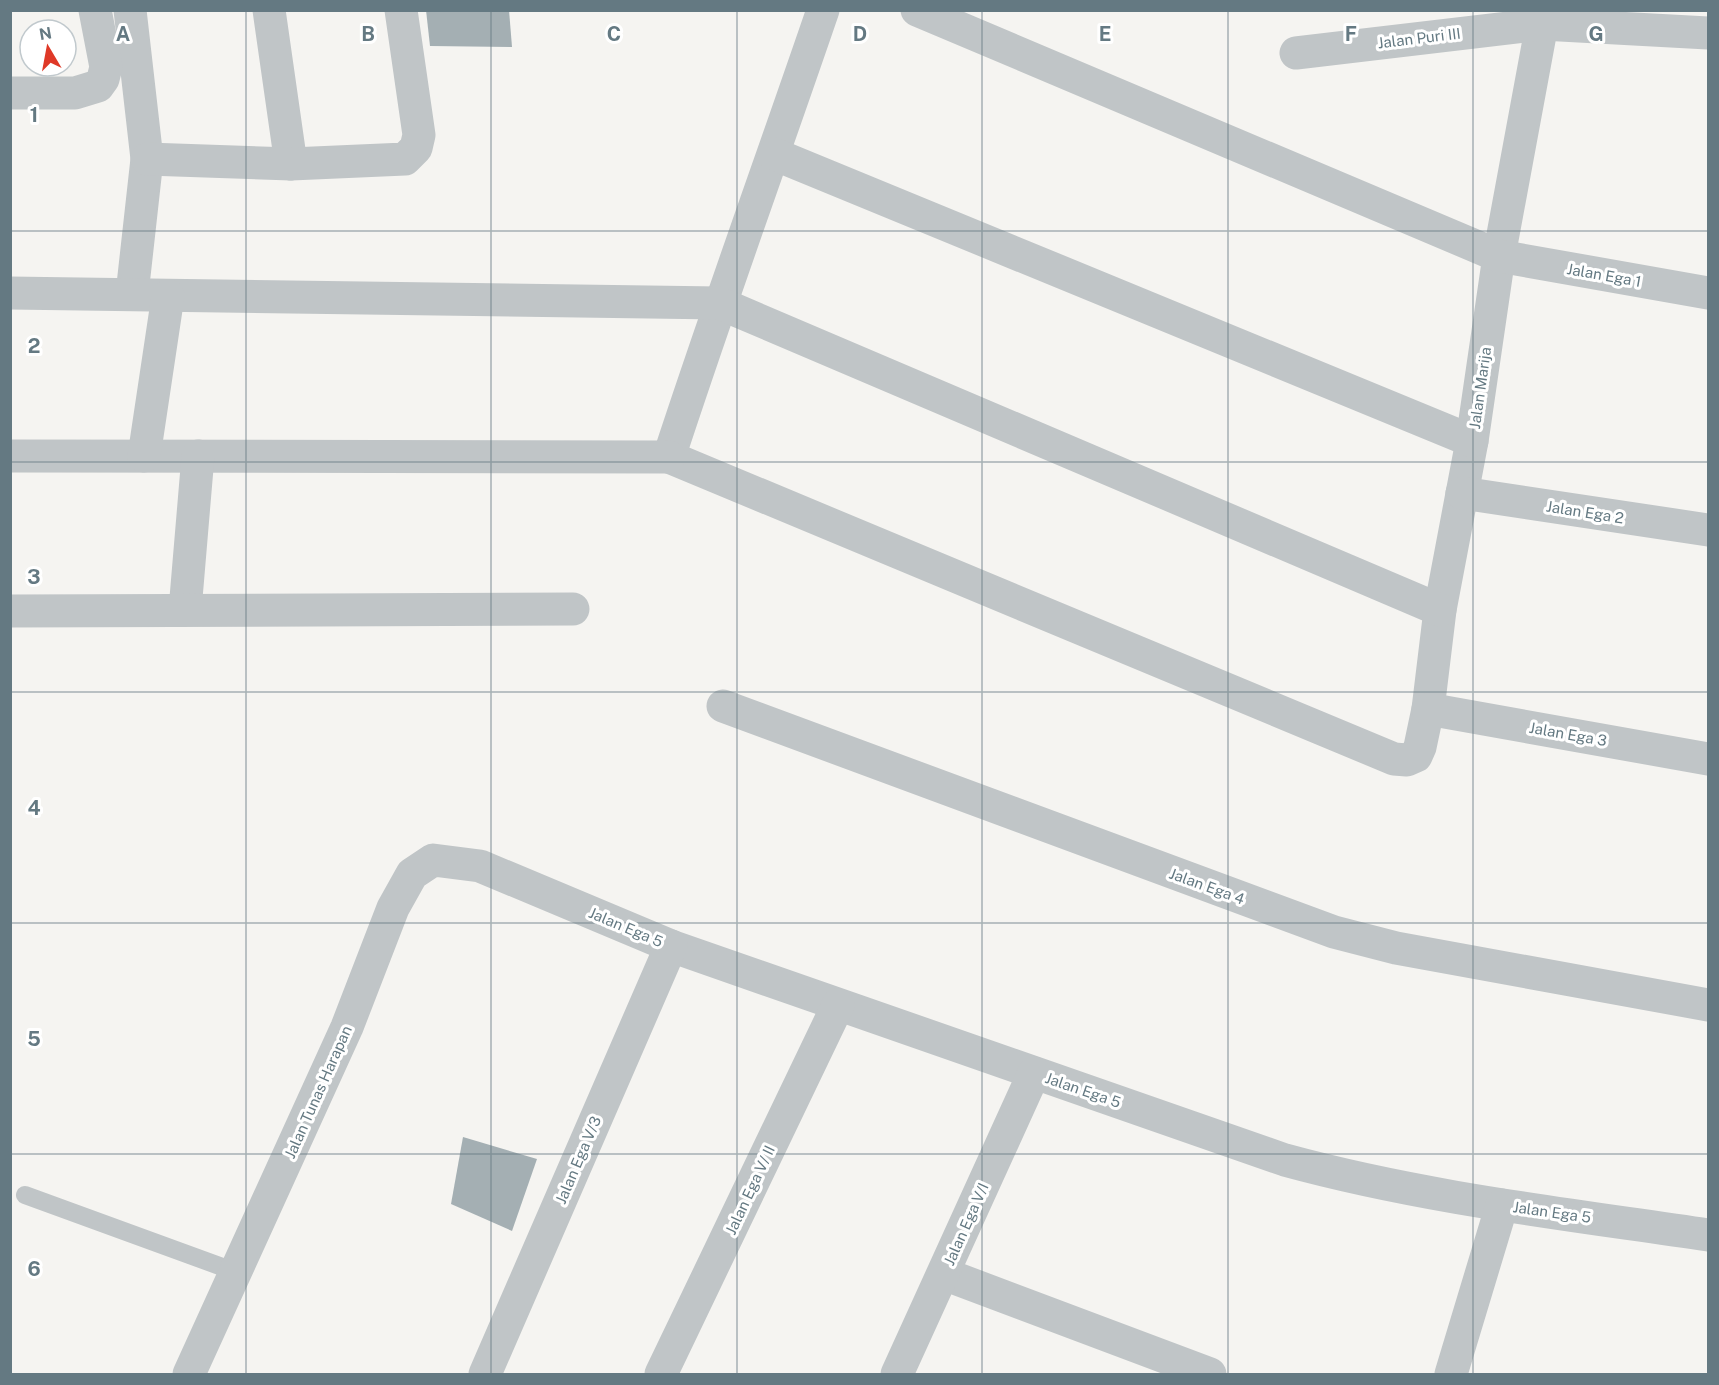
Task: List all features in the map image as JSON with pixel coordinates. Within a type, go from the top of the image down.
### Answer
[{"type":"street","points":[[10,93],[75,93],[98,86],[103,79],[106,67],[95,10]]},
{"type":"street","points":[[130,10],[147,159],[132,294]]},
{"type":"street","points":[[269,10],[291,164]]},
{"type":"street","points":[[147,159],[291,164],[405,159],[417,148],[419,135],[400,10]]},
{"type":"street","points":[[10,456],[669,457],[719,303],[774,154],[823,10]]},
{"type":"street","name":"Jalan Ega 1","points":[[917,10],[1499,256],[1708,293]]},
{"type":"street","name":"Jalan Marija","points":[[669,457],[1394,759],[1416,756],[1428,709],[1440,610],[1472,441],[1499,256],[1542,17]]},
{"type":"street","name":"Jalan Puri III","points":[[1296,53],[1542,17],[1708,33]]},
{"type":"street","points":[[774,154],[1472,441]]},
{"type":"street","points":[[10,293],[719,303],[1440,610]]},
{"type":"street","points":[[144,456],[168,296]]},
{"type":"street","points":[[185,610],[198,456]]},
{"type":"street","name":"Jalan Ega 2","points":[[1462,493],[1708,530]]},
{"type":"street","points":[[10,611],[573,609]]},
{"type":"street","name":"Jalan Ega 4","points":[[723,706],[1334,932],[1396,948],[1708,1005]]},
{"type":"street","name":"Jalan Ega 3","points":[[1428,709],[1708,759]]},
{"type":"street","name":"Jalan Tunas Harapan","points":[[189,1374],[348,1027],[393,908],[412,874],[433,860],[480,866]]},
{"type":"street","name":"Jalan Ega 5","points":[[480,866],[671,946],[1285,1160],[1402,1189],[1708,1235]]},
{"type":"street","name":"Jalan Ega V/3","points":[[486,1374],[671,946]]},
{"type":"street","name":"Jalan Ega V/ II","points":[[662,1374],[838,1005]]},
{"type":"street","name":"Jalan Ega V/I","points":[[897,1374],[1034,1073]]},
{"type":"street","points":[[1451,1374],[1502,1205]]},
{"type":"street","points":[[944,1274],[1210,1374]]},
{"type":"lane","points":[[25,1195],[236,1272]]},
{"type":"building","points":[[426,10],[509,10],[512,47],[430,46]]},
{"type":"building","points":[[463,1137],[537,1159],[512,1231],[451,1204]]}]
